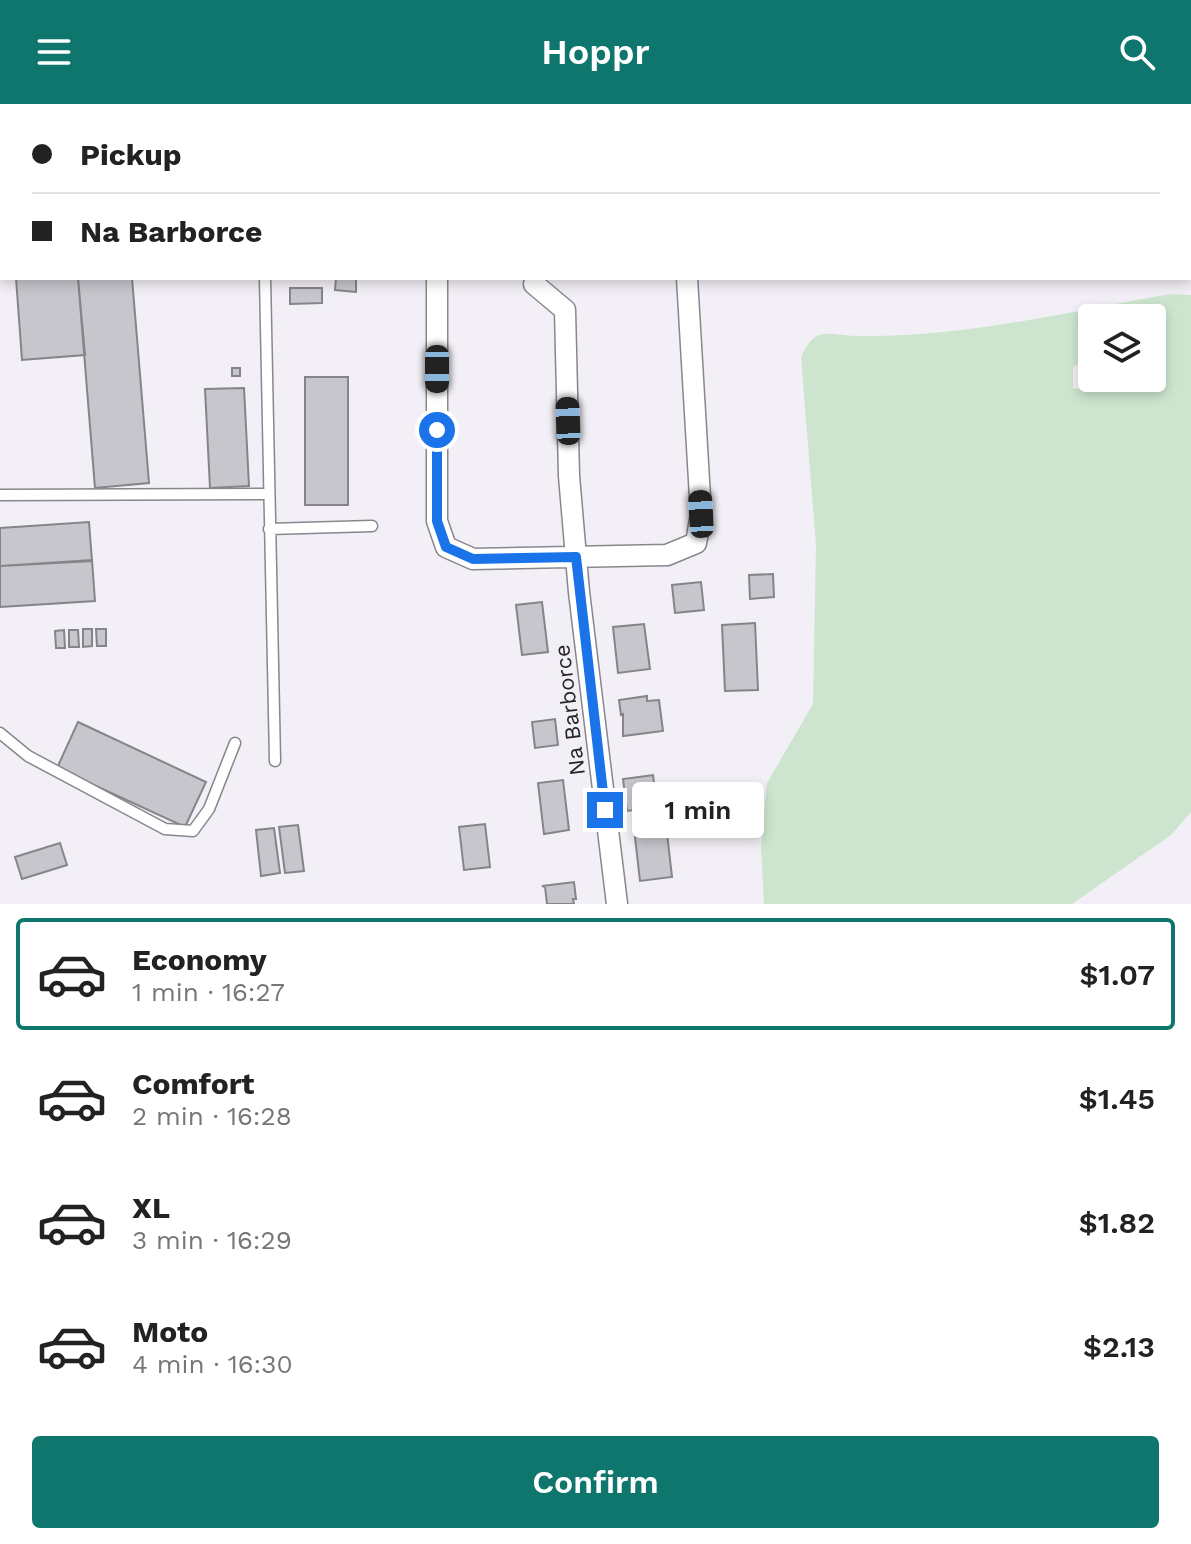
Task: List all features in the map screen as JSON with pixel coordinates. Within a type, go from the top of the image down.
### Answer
[{"type":"street","points":[[437,280],[437,521],[446,547],[473,559],[667,555],[696,543],[701,514],[687,280]]},
{"type":"street","name":"Na Barborce","points":[[534,284],[565,310],[569,476],[576,557],[617,904]]},
{"type":"lane","points":[[265,280],[275,761]]},
{"type":"lane","points":[[0,495],[268,494]]},
{"type":"lane","points":[[269,529],[372,526]]},
{"type":"lane","points":[[0,733],[28,756],[165,829],[193,831],[209,809],[235,743]]},
{"type":"green space","points":[[1170,294],[1191,295],[1191,812],[1171,835],[1072,904],[764,904],[761,849],[767,783],[813,704],[816,546],[801,357],[806,347],[823,334],[895,336],[935,333],[1078,311],[1078,364],[1073,367],[1073,388],[1078,389],[1078,392],[1166,392],[1166,304],[1114,304]]},
{"type":"building","points":[[16,280],[78,280],[85,355],[22,360]]},
{"type":"building","points":[[78,280],[132,280],[149,483],[95,488]]},
{"type":"building","points":[[336,280],[356,280],[356,292],[335,290]]},
{"type":"building","points":[[290,288],[322,288],[322,303],[290,304]]},
{"type":"building","points":[[232,368],[240,368],[240,376],[232,376]]},
{"type":"building","points":[[305,377],[348,377],[348,505],[305,505]]},
{"type":"building","points":[[244,388],[249,486],[210,488],[205,389]]},
{"type":"building","points":[[89,522],[92,561],[0,566],[0,528]]},
{"type":"building","points":[[92,560],[95,601],[0,607],[0,566]]},
{"type":"building","points":[[773,574],[774,597],[750,599],[749,575]]},
{"type":"building","points":[[701,582],[704,610],[675,613],[672,585]]},
{"type":"building","points":[[542,602],[548,652],[522,655],[516,605]]},
{"type":"building","points":[[755,623],[758,690],[725,691],[722,625]]},
{"type":"building","points":[[644,624],[650,669],[618,673],[613,627]]},
{"type":"building","points":[[83,629],[92,629],[92,646],[83,647]]},
{"type":"building","points":[[96,629],[106,629],[106,646],[97,646]]},
{"type":"building","points":[[64,630],[65,648],[56,648],[55,631]]},
{"type":"building","points":[[69,630],[78,630],[79,647],[69,647]]},
{"type":"building","points":[[647,696],[647,701],[659,700],[663,731],[623,736],[623,714],[619,700]]},
{"type":"building","points":[[555,719],[558,745],[535,748],[532,722]]},
{"type":"building","points":[[78,722],[206,782],[185,827],[57,768]]},
{"type":"building","points":[[653,775],[657,807],[627,811],[623,779]]},
{"type":"building","points":[[563,780],[569,830],[544,834],[538,783]]},
{"type":"building","points":[[485,824],[490,867],[464,870],[459,827]]},
{"type":"building","points":[[298,825],[304,871],[285,873],[279,827]]},
{"type":"building","points":[[274,828],[280,873],[261,876],[256,830]]},
{"type":"building","points":[[667,833],[672,877],[640,881],[635,837]]},
{"type":"building","points":[[60,843],[67,865],[22,879],[15,857]]},
{"type":"building","points":[[574,882],[574,904],[547,904],[545,887],[542,886]]},
{"type":"route","points":[[437,430],[437,521],[446,547],[473,559],[576,557],[605,810]]}]
